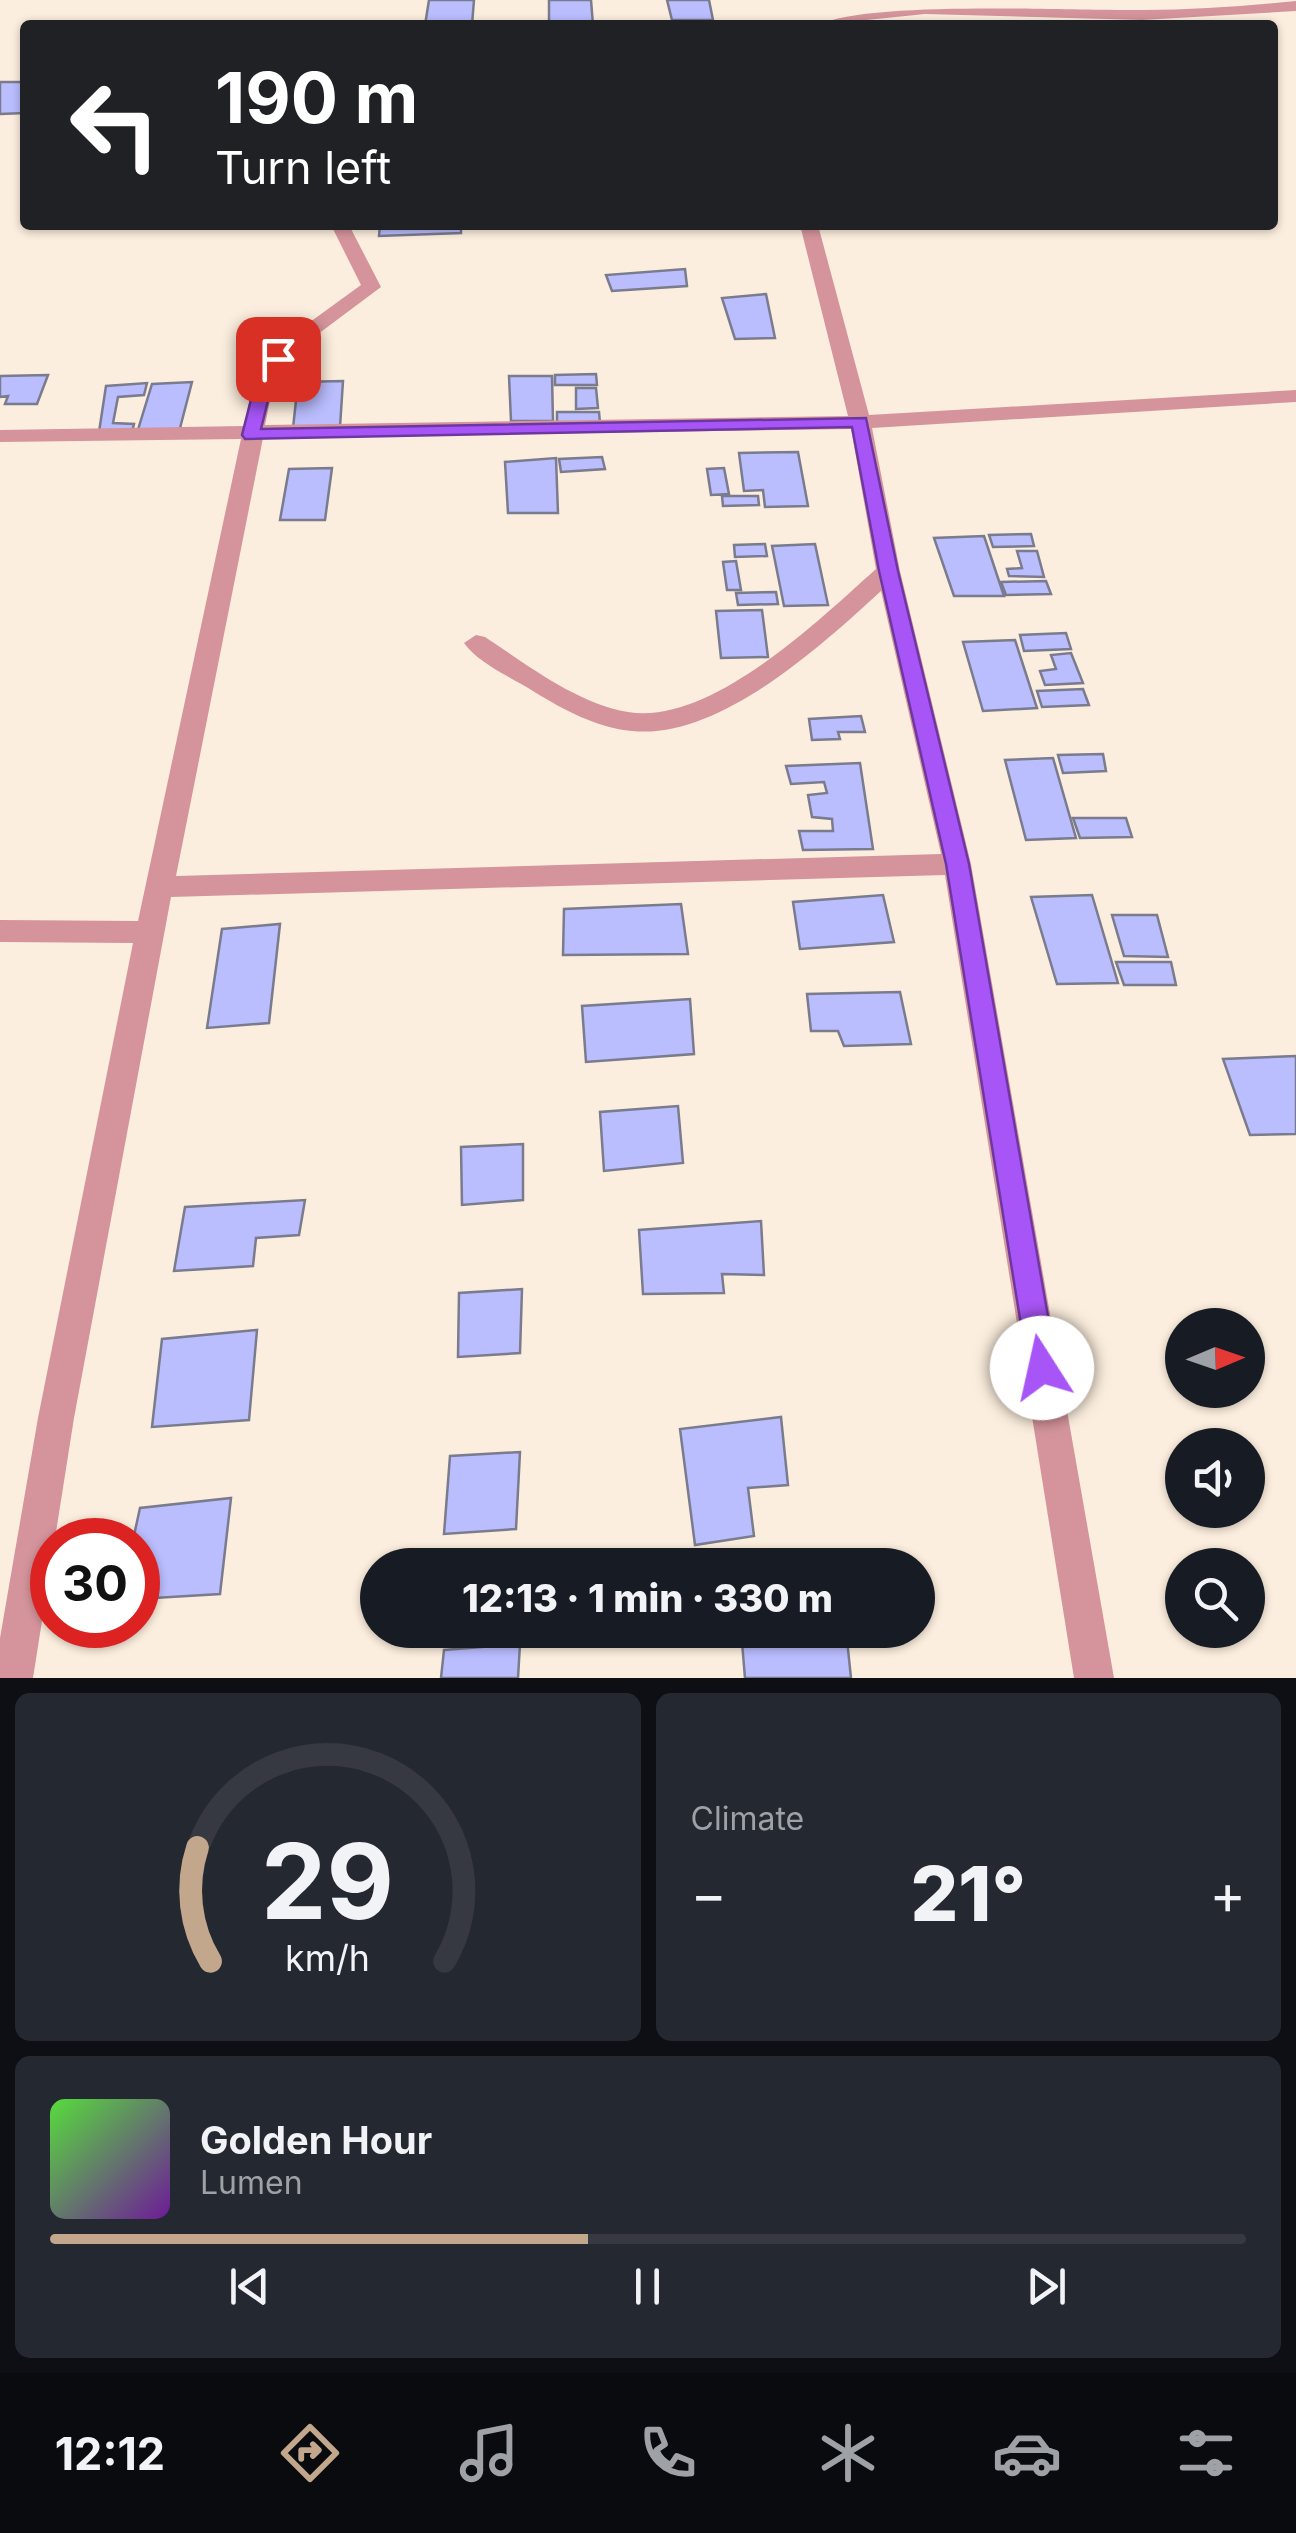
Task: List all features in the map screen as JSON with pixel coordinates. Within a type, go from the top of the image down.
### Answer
[{"type":"street","points":[[843,20],[866,13],[937,6],[1208,15],[1296,6]]},
{"type":"street","points":[[12,1678],[56,1418],[251,435],[264,380],[278,359],[371,287],[342,230]]},
{"type":"street","points":[[810,230],[860,422],[888,571],[958,864],[1094,1678]]},
{"type":"street","points":[[0,436],[251,435],[860,422],[1296,396]]},
{"type":"street","points":[[476,643],[596,712],[635,723],[683,718],[716,705],[805,641],[888,571]]},
{"type":"street","points":[[161,887],[958,864]]},
{"type":"street","points":[[0,931],[150,932]]},
{"type":"building","points":[[429,0],[474,0],[472,20],[426,20]]},
{"type":"building","points":[[549,0],[591,0],[593,20],[549,20]]},
{"type":"building","points":[[667,0],[709,0],[713,20],[672,20]]},
{"type":"building","points":[[0,82],[20,82],[20,113],[0,114]]},
{"type":"building","points":[[380,230],[461,230],[461,233],[379,236]]},
{"type":"building","points":[[685,269],[687,286],[612,291],[606,275]]},
{"type":"building","points":[[766,294],[775,338],[735,339],[722,298]]},
{"type":"building","points":[[596,374],[597,385],[555,385],[555,375]]},
{"type":"building","points":[[48,375],[37,404],[5,404],[8,396],[0,397],[0,376]]},
{"type":"building","points":[[509,376],[552,376],[553,421],[511,421]]},
{"type":"building","points":[[343,381],[340,427],[293,428],[298,382]]},
{"type":"building","points":[[192,382],[179,432],[137,433],[152,384]]},
{"type":"building","points":[[147,383],[144,395],[118,397],[113,423],[134,424],[132,432],[99,432],[106,386]]},
{"type":"building","points":[[576,388],[596,388],[598,408],[576,409]]},
{"type":"building","points":[[557,412],[599,412],[600,423],[557,424]]},
{"type":"building","points":[[798,452],[808,506],[765,507],[763,490],[744,491],[739,453]]},
{"type":"building","points":[[602,457],[605,469],[561,472],[559,459]]},
{"type":"building","points":[[556,458],[558,513],[508,513],[505,462]]},
{"type":"building","points":[[332,468],[325,520],[280,520],[289,469]]},
{"type":"building","points":[[724,468],[729,494],[711,495],[707,469]]},
{"type":"building","points":[[722,496],[758,496],[759,505],[723,506]]},
{"type":"building","points":[[1031,534],[1034,546],[993,547],[989,535]]},
{"type":"building","points":[[984,536],[1004,596],[954,596],[934,538]]},
{"type":"building","points":[[765,544],[767,556],[735,557],[734,545]]},
{"type":"building","points":[[815,544],[828,605],[784,606],[772,546]]},
{"type":"building","points":[[1017,551],[1037,551],[1044,577],[1009,576],[1007,569],[1022,568]]},
{"type":"building","points":[[736,561],[741,590],[727,590],[723,562]]},
{"type":"building","points":[[1046,581],[1051,594],[1006,595],[1001,582]]},
{"type":"building","points":[[776,592],[778,604],[738,605],[736,593]]},
{"type":"building","points":[[762,610],[768,657],[721,658],[716,611]]},
{"type":"building","points":[[1066,633],[1071,649],[1024,651],[1020,635]]},
{"type":"building","points":[[1015,640],[1037,708],[983,711],[963,642]]},
{"type":"building","points":[[1071,653],[1083,683],[1045,685],[1040,671],[1056,669],[1051,655]]},
{"type":"building","points":[[1083,689],[1089,705],[1042,707],[1037,691]]},
{"type":"building","points":[[861,716],[865,732],[838,732],[840,739],[812,740],[809,719]]},
{"type":"building","points":[[1103,754],[1106,771],[1063,773],[1058,755]]},
{"type":"building","points":[[1053,758],[1076,838],[1026,840],[1005,760]]},
{"type":"building","points":[[860,763],[873,849],[803,850],[799,831],[833,831],[832,819],[812,817],[808,795],[827,793],[824,782],[791,784],[786,766]]},
{"type":"building","points":[[1073,818],[1126,818],[1132,837],[1080,838]]},
{"type":"building","points":[[883,895],[894,942],[800,949],[793,902]]},
{"type":"building","points":[[1092,895],[1118,983],[1057,984],[1031,897]]},
{"type":"building","points":[[681,904],[688,954],[563,955],[564,909]]},
{"type":"building","points":[[1112,915],[1157,915],[1168,957],[1124,956]]},
{"type":"building","points":[[280,924],[269,1023],[207,1028],[222,929]]},
{"type":"building","points":[[1116,962],[1171,962],[1176,985],[1124,985]]},
{"type":"building","points":[[900,992],[911,1044],[844,1046],[838,1031],[811,1031],[807,994]]},
{"type":"building","points":[[690,999],[694,1054],[586,1062],[582,1006]]},
{"type":"building","points":[[1296,1056],[1296,1134],[1250,1135],[1223,1059]]},
{"type":"building","points":[[678,1106],[683,1163],[604,1171],[600,1112]]},
{"type":"building","points":[[523,1144],[523,1200],[462,1205],[461,1147]]},
{"type":"building","points":[[305,1200],[299,1235],[256,1238],[253,1266],[174,1271],[185,1207]]},
{"type":"building","points":[[761,1221],[764,1275],[722,1274],[724,1293],[643,1294],[639,1230]]},
{"type":"building","points":[[522,1289],[520,1353],[458,1357],[459,1293]]},
{"type":"building","points":[[257,1330],[249,1420],[152,1427],[162,1339]]},
{"type":"building","points":[[781,1417],[788,1485],[748,1488],[754,1536],[695,1545],[680,1429]]},
{"type":"building","points":[[520,1452],[516,1529],[444,1534],[450,1456]]},
{"type":"building","points":[[231,1498],[220,1594],[160,1598],[160,1518],[138,1518],[140,1508]]},
{"type":"building","points":[[520,1648],[518,1678],[441,1678],[444,1650]]},
{"type":"building","points":[[742,1648],[848,1648],[851,1678],[745,1678]]},
{"type":"route","points":[[278,359],[264,380],[251,435],[860,422],[888,571],[958,864],[1042,1368]]}]
